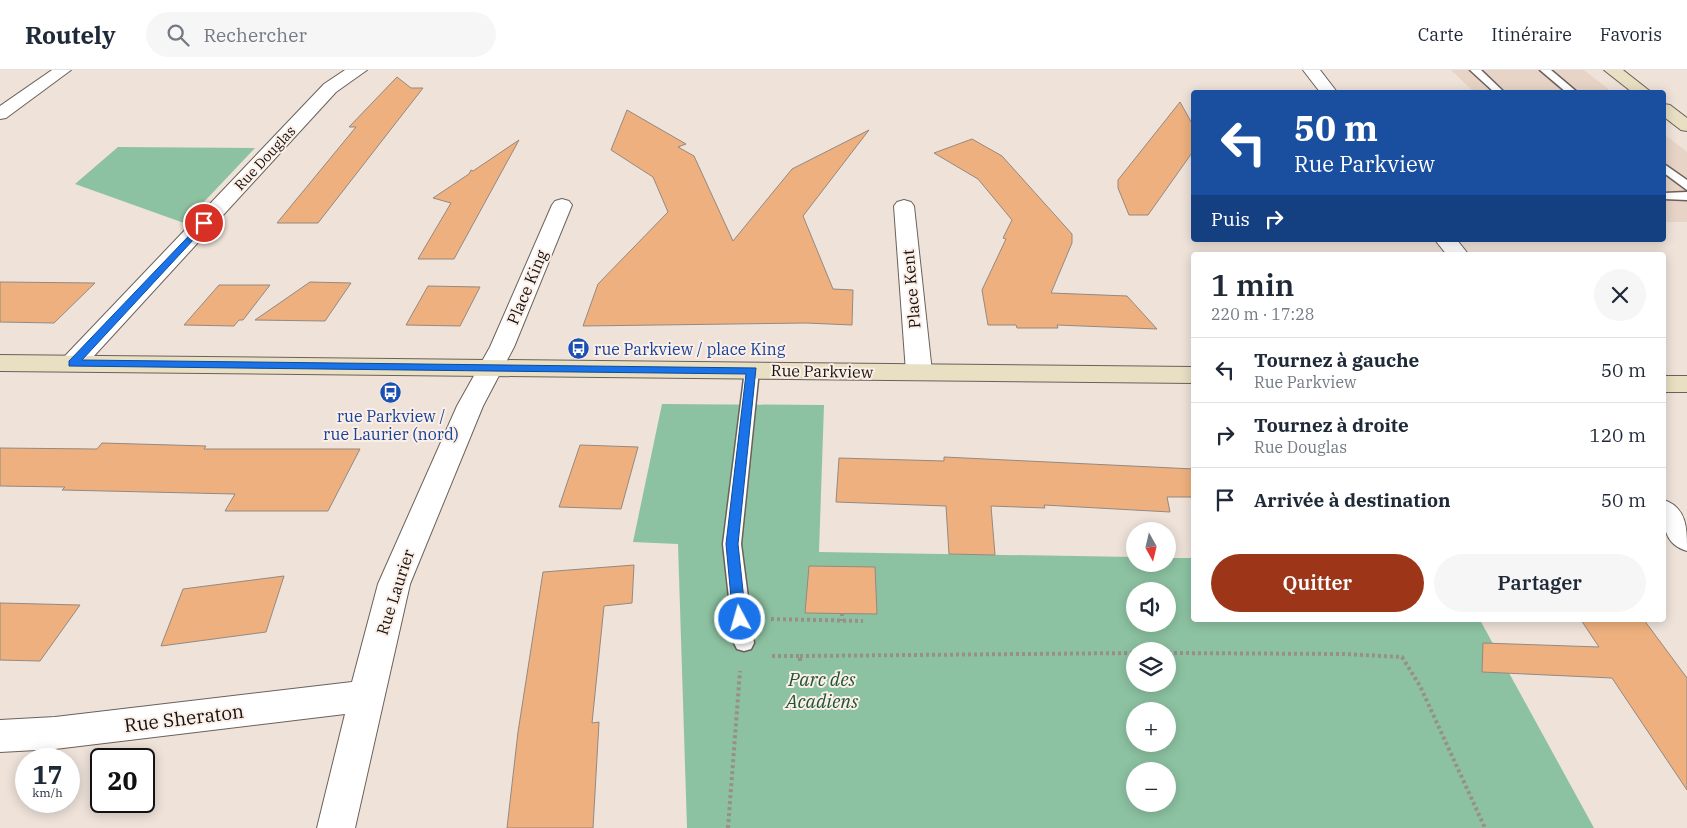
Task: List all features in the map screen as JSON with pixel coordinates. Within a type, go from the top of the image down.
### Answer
[{"type":"street","points":[[0,114],[63,70]]},
{"type":"street","name":"Rue Douglas","points":[[73,364],[330,88],[345,76],[360,70]]},
{"type":"street","points":[[1310,70],[1326,90]]},
{"type":"street","points":[[1612,70],[1639,90]]},
{"type":"street","points":[[1666,110],[1687,126]]},
{"type":"street","name":"Place King","points":[[490,368],[502,347],[562,205]]},
{"type":"street","name":"Place Kent","points":[[904,206],[918,372]]},
{"type":"street","points":[[1448,242],[1456,252]]},
{"type":"street","name":"Rue Parkview","points":[[0,363],[1191,374]]},
{"type":"street","name":"Rue Laurier","points":[[336,828],[385,615],[394,584],[470,406],[490,368]]},
{"type":"street","points":[[1666,384],[1687,384]]},
{"type":"street","points":[[1666,514],[1687,540]]},
{"type":"street","name":"Rue Sheraton","points":[[0,736],[55,733],[367,696]]},
{"type":"lane","points":[[1474,70],[1497,90]]},
{"type":"lane","points":[[1544,70],[1569,90]]},
{"type":"lane","points":[[1666,169],[1687,186]]},
{"type":"lane","points":[[1666,196],[1687,196]]},
{"type":"lane","points":[[743,650],[732,544],[752,370]]},
{"type":"path","points":[[842,613],[842,621]]},
{"type":"path","points":[[767,619],[863,621]]},
{"type":"path","points":[[728,828],[743,650],[800,656],[1126,654]]},
{"type":"path","points":[[1176,653],[1344,654],[1402,657],[1420,686],[1486,828]]},
{"type":"path","points":[[800,656],[800,664]]},
{"type":"shaded area","points":[[1451,70],[1584,70],[1609,90],[1472,90]]},
{"type":"shaded area","points":[[1666,136],[1687,152],[1687,222],[1666,222]]},
{"type":"green space","points":[[118,147],[255,148],[184,223],[75,184]]},
{"type":"green space","name":"Parc des Acadiens","points":[[662,404],[824,405],[819,552],[1126,557],[1126,572],[1176,572],[1176,558],[1191,558],[1191,622],[1481,622],[1594,828],[687,828],[678,544],[633,542]]},
{"type":"building","points":[[397,77],[411,88],[423,88],[318,223],[277,223],[356,127],[349,127]]},
{"type":"building","points":[[1180,102],[1191,122],[1191,154],[1148,215],[1129,215],[1118,188],[1118,180]]},
{"type":"building","points":[[627,110],[686,144],[678,147],[694,156],[733,241],[792,169],[869,130],[803,216],[833,289],[853,290],[852,325],[806,323],[583,326],[598,284],[668,212],[653,177],[611,150]]},
{"type":"building","points":[[972,139],[1002,156],[1072,234],[1072,243],[1051,293],[1127,296],[1157,329],[1057,325],[1058,328],[1017,328],[1016,325],[988,325],[982,290],[1006,239],[1003,238],[1012,220],[978,179],[934,153]]},
{"type":"building","points":[[519,140],[454,259],[418,259],[451,203],[433,198],[469,174],[471,170],[473,171]]},
{"type":"building","points":[[0,282],[95,283],[54,323],[0,322]]},
{"type":"building","points":[[310,282],[351,283],[325,321],[255,320]]},
{"type":"building","points":[[219,285],[270,285],[243,320],[239,320],[234,326],[184,325]]},
{"type":"building","points":[[428,286],[480,287],[460,326],[406,325]]},
{"type":"building","points":[[102,443],[206,446],[204,449],[360,449],[328,511],[225,511],[235,494],[62,490],[65,487],[0,486],[0,448],[97,449]]},
{"type":"building","points":[[580,445],[638,447],[621,509],[559,507]]},
{"type":"building","points":[[944,457],[1191,469],[1191,497],[1167,497],[1170,512],[1044,505],[1045,508],[991,506],[995,555],[949,554],[946,506],[836,502],[839,458],[944,461]]},
{"type":"building","points":[[634,565],[632,603],[604,606],[592,723],[599,722],[593,828],[507,828],[518,732],[543,572]]},
{"type":"building","points":[[809,566],[875,567],[877,614],[805,613]]},
{"type":"building","points":[[284,576],[266,632],[161,646],[183,589]]},
{"type":"building","points":[[0,603],[80,605],[40,661],[0,660]]},
{"type":"building","points":[[1582,622],[1645,622],[1687,678],[1687,790],[1612,678],[1482,672],[1483,643],[1599,647]]},
{"type":"place","name":"rue Parkview / place King","points":[[578,349]]},
{"type":"place","name":"rue Parkview / rue Laurier (nord)","points":[[391,392]]},
{"type":"route","points":[[204,223],[73,364],[752,370],[732,544],[740,619]]}]
